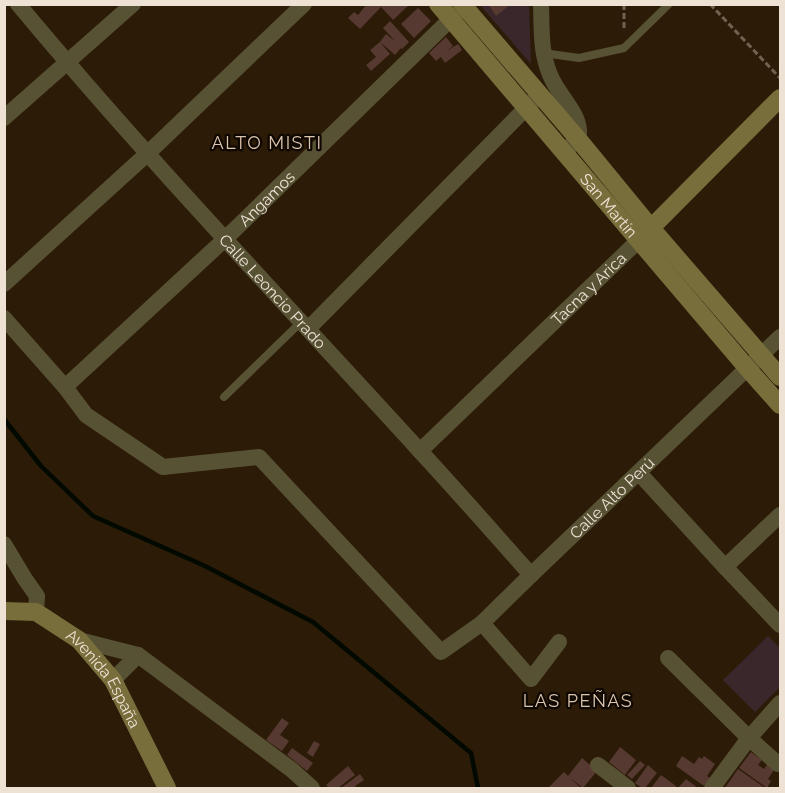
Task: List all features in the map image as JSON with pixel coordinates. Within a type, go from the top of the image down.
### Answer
[{"type":"street","name":"Calle Leoncio Prado","points":[[18,4],[147,154],[531,575]]},
{"type":"street","points":[[4,118],[133,4]]},
{"type":"street","points":[[4,284],[147,154],[304,4]]},
{"type":"street","name":"San Martín","points":[[438,4],[564,152],[780,377]]},
{"type":"street","points":[[541,4],[542,53],[551,79],[574,114],[580,132],[578,139],[564,152]]},
{"type":"street","name":"San Martín","points":[[463,6],[578,139],[645,234],[748,369],[780,405]]},
{"type":"street","name":"Angamos","points":[[64,387],[225,239],[463,6]]},
{"type":"street","points":[[304,326],[540,94]]},
{"type":"street","name":"Tacna y Arica","points":[[420,451],[645,234],[780,98]]},
{"type":"street","points":[[4,318],[64,387]]},
{"type":"street","name":"Calle Alto Perú","points":[[64,387],[86,415],[163,467],[259,457],[441,652],[482,623],[780,338]]},
{"type":"street","points":[[639,472],[780,626]]},
{"type":"street","points":[[725,567],[780,515]]},
{"type":"street","points":[[4,544],[37,596],[36,612],[4,611]]},
{"type":"street","name":"Avenida España","points":[[36,612],[79,640],[113,680],[167,789]]},
{"type":"street","points":[[482,623],[531,679],[560,642]]},
{"type":"street","points":[[79,640],[138,655],[292,770],[312,789]]},
{"type":"street","points":[[113,680],[138,655]]},
{"type":"street","points":[[668,658],[748,738],[778,764]]},
{"type":"street","points":[[712,789],[748,738],[780,703]]},
{"type":"street","points":[[598,765],[628,789]]},
{"type":"lane","points":[[542,53],[579,58],[624,48],[669,4]]},
{"type":"lane","points":[[225,397],[304,326]]},
{"type":"path","points":[[624,4],[624,48]]},
{"type":"path","points":[[711,4],[780,78]]},
{"type":"shaded area","points":[[480,5],[529,5],[531,64]]},
{"type":"shaded area","points":[[768,636],[780,648],[780,687],[755,712],[723,680]]},
{"type":"building","points":[[367,4],[410,4],[393,20],[381,7],[360,29],[348,18],[354,12],[358,15]]},
{"type":"building","points":[[488,4],[511,4],[496,16]]},
{"type":"building","points":[[418,8],[431,21],[414,38],[401,24]]},
{"type":"building","points":[[390,21],[409,42],[395,55],[380,42],[386,34],[395,41],[383,28]]},
{"type":"building","points":[[446,37],[453,46],[447,51],[458,44],[462,50],[445,63],[441,57],[436,61],[429,53]]},
{"type":"building","points":[[380,42],[390,54],[371,71],[366,65],[376,57],[370,50]]},
{"type":"building","points":[[282,718],[289,723],[280,735],[289,741],[282,751],[266,740]]},
{"type":"building","points":[[314,741],[320,744],[313,757],[307,753]]},
{"type":"building","points":[[620,747],[636,760],[625,775],[609,762]]},
{"type":"building","points":[[292,748],[313,763],[307,771],[287,755]]},
{"type":"building","points":[[751,752],[762,760],[758,765],[764,769],[769,762],[776,767],[768,779],[771,781],[767,788],[739,768]]},
{"type":"building","points":[[682,756],[694,764],[699,757],[702,759],[704,756],[715,764],[704,786],[676,766]]},
{"type":"building","points":[[582,758],[597,771],[583,788],[569,777],[581,788],[548,788],[564,772],[568,776]]},
{"type":"building","points":[[640,761],[645,765],[632,779],[627,775]]},
{"type":"building","points":[[648,765],[657,773],[645,788],[642,788],[635,783]]},
{"type":"building","points":[[348,766],[355,775],[338,788],[329,788],[326,785]]},
{"type":"building","points":[[738,769],[765,788],[725,788]]},
{"type":"building","points":[[360,774],[364,780],[355,786],[357,788],[341,788]]},
{"type":"building","points":[[661,775],[676,786],[675,788],[651,788]]},
{"type":"building","points":[[686,779],[698,788],[678,788]]},
{"type":"waterway","points":[[4,419],[41,466],[93,516],[205,566],[313,622],[471,753],[478,788]]},
{"type":"district","name":"ALTO MISTI","points":[[267,143]]},
{"type":"district","name":"LAS PEÑAS","points":[[578,701]]}]
